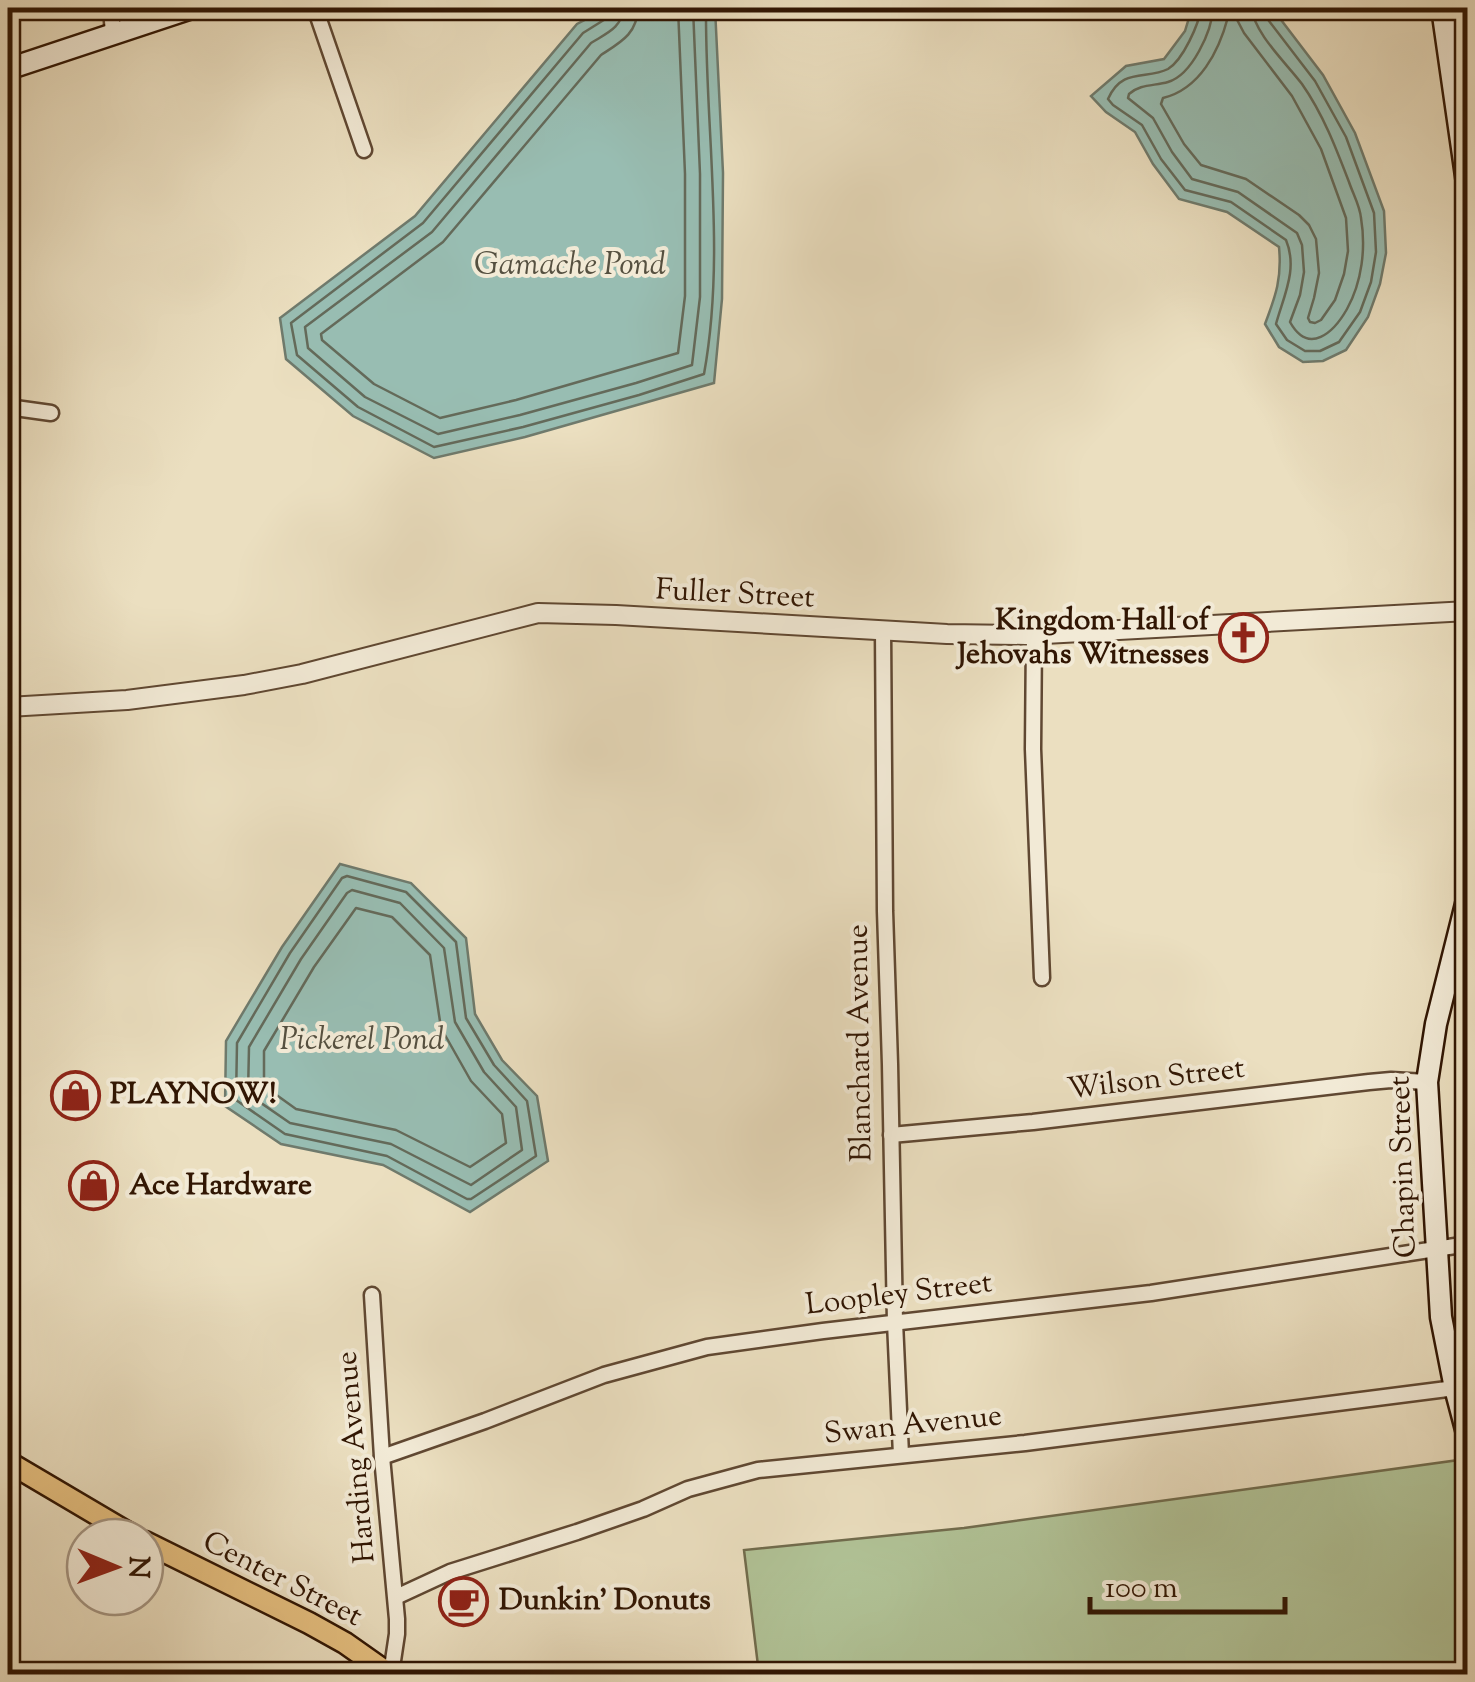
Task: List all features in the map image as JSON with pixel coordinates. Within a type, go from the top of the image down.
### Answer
[{"type":"main road","points":[[8,69],[192,8]]},
{"type":"main road","points":[[1442,8],[1468,190]]},
{"type":"main road","name":"Chapin Street","points":[[1468,896],[1436,1024],[1427,1082],[1441,1317],[1468,1437]]},
{"type":"main road","points":[[8,1462],[97,1517]]},
{"type":"main road","name":"Center Street","points":[[165,1553],[309,1623],[390,1674]]},
{"type":"street","points":[[110,8],[112,34]]},
{"type":"street","points":[[315,8],[364,150]]},
{"type":"street","points":[[8,407],[50,413]]},
{"type":"street","name":"Fuller Street","points":[[8,708],[244,686],[538,613],[1034,635],[1468,611]]},
{"type":"street","name":"Blanchard Avenue","points":[[882,630],[885,911],[901,1455]]},
{"type":"street","points":[[1034,635],[1033,750],[1042,978]]},
{"type":"street","name":"Wilson Street","points":[[891,1135],[1368,1082],[1427,1082]]},
{"type":"street","name":"Loopley Street","points":[[382,1456],[604,1375],[707,1347],[1151,1292],[1468,1244]]},
{"type":"street","name":"Harding Avenue","points":[[372,1294],[398,1634],[390,1674]]},
{"type":"street","name":"Swan Avenue","points":[[396,1597],[450,1572],[577,1532],[723,1478],[758,1470],[1025,1443],[1454,1388]]},
{"type":"green space","points":[[1459,1460],[1468,1502],[1467,1674],[759,1674],[744,1550],[964,1528]]},
{"type":"water","name":"Gamache Pond","points":[[608,8],[715,8],[723,173],[722,299],[714,383],[525,437],[434,458],[353,416],[286,359],[280,318],[415,216],[577,24]]},
{"type":"water","points":[[1192,8],[1272,8],[1323,75],[1355,133],[1384,211],[1386,253],[1368,317],[1346,350],[1323,361],[1303,362],[1279,347],[1265,324],[1277,286],[1279,247],[1227,212],[1179,199],[1135,132],[1091,96],[1126,66],[1164,59],[1185,31]]},
{"type":"water","name":"Pickerel Pond","points":[[340,864],[411,883],[466,938],[475,1014],[502,1060],[537,1096],[548,1161],[470,1212],[383,1165],[281,1144],[225,1106],[226,1041],[282,947]]},
{"type":"place","name":"Kingdom Hall of Jehovahs Witnesses","points":[[1244,638]]},
{"type":"place","name":"PLAYNOW!","points":[[75,1095]]},
{"type":"place","name":"Ace Hardware","points":[[94,1186]]},
{"type":"place","name":"Dunkin' Donuts","points":[[464,1601]]}]
